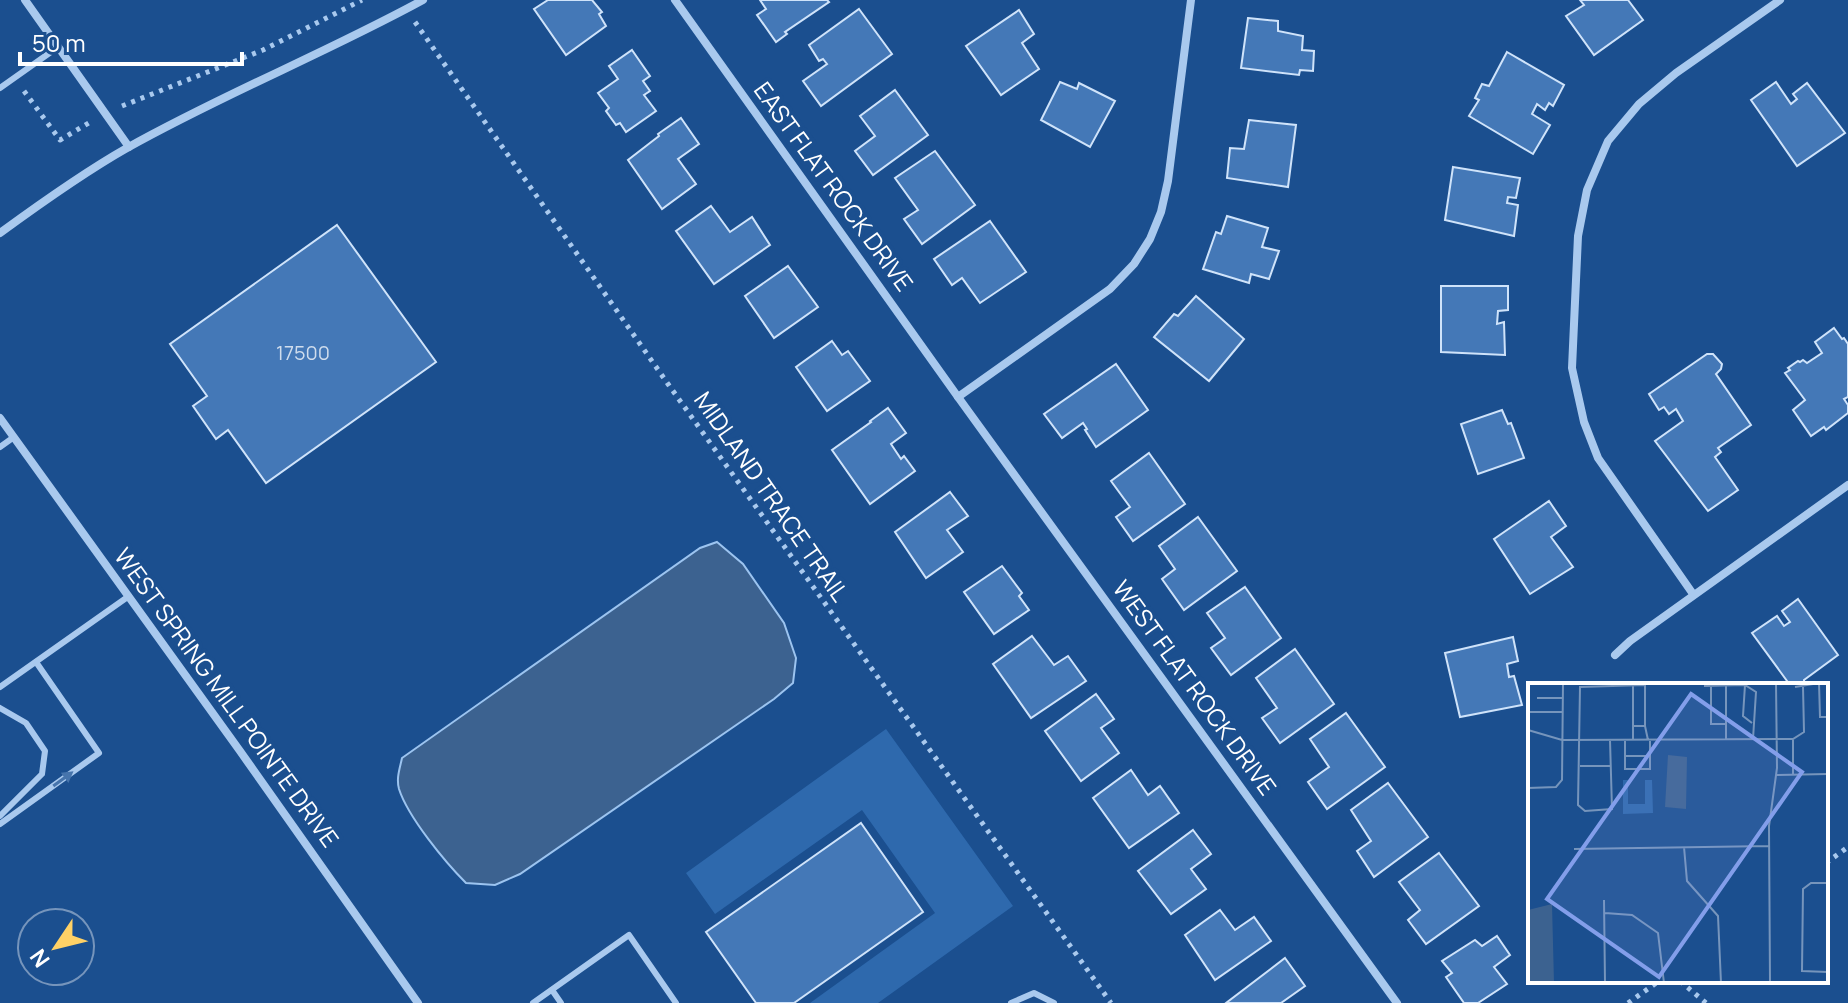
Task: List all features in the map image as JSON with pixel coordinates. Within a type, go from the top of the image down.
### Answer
[{"type":"street","points":[[25,0],[129,147]]},
{"type":"street","points":[[0,233],[129,147],[272,74],[367,31],[423,0]]},
{"type":"street","name":"EAST FLAT ROCK DRIVE","points":[[675,0],[958,397]]},
{"type":"street","points":[[958,397],[1110,289],[1134,264],[1150,239],[1161,212],[1168,181],[1191,0]]},
{"type":"street","points":[[1693,594],[1598,458],[1584,422],[1572,368],[1578,236],[1587,190],[1608,141],[1639,104],[1676,73],[1780,0]]},
{"type":"street","name":"WEST FLAT ROCK DRIVE","points":[[958,397],[1397,1003]]},
{"type":"street","name":"WEST SPRING MILL POINTE DRIVE","points":[[0,418],[418,1003]]},
{"type":"street","points":[[1615,655],[1693,594],[1848,485]]},
{"type":"lane","points":[[0,88],[58,47]]},
{"type":"lane","points":[[0,447],[14,437]]},
{"type":"lane","points":[[0,687],[129,596]]},
{"type":"lane","points":[[0,824],[99,753],[36,662]]},
{"type":"lane","points":[[0,708],[26,723],[45,751],[42,774],[0,816]]},
{"type":"lane","points":[[533,1003],[629,935],[676,1003]]},
{"type":"lane","points":[[552,990],[561,1003]]},
{"type":"lane","points":[[1011,1003],[1034,993],[1054,1003]]},
{"type":"path","points":[[14,78],[60,140],[105,113],[263,50],[362,0]]},
{"type":"path","name":"MIDLAND TRACE TRAIL","points":[[408,8],[422,34],[668,384],[1111,1003]]},
{"type":"path","points":[[1828,862],[1848,847]]},
{"type":"path","points":[[1628,1003],[1656,983]]},
{"type":"path","points":[[1682,983],[1706,1003]]},
{"type":"shaded area","points":[[717,542],[743,564],[784,623],[796,658],[793,683],[520,874],[495,885],[466,883],[410,813],[399,789],[402,758],[700,548]]},
{"type":"shaded area","points":[[886,729],[1013,906],[878,1003],[810,1003],[935,913],[862,810],[715,914],[686,873]]},
{"type":"building","points":[[548,0],[592,0],[602,12],[599,14],[606,26],[566,55],[534,9]]},
{"type":"building","points":[[760,0],[829,2],[785,32],[787,34],[776,42],[757,15],[766,9]]},
{"type":"building","points":[[1580,0],[1628,0],[1643,20],[1594,55],[1566,16],[1584,5]]},
{"type":"building","points":[[859,9],[892,54],[821,106],[803,81],[827,64],[823,59],[819,61],[809,45]]},
{"type":"building","points":[[1019,10],[1034,34],[1022,43],[1039,69],[1001,95],[966,46]]},
{"type":"building","points":[[1248,18],[1278,21],[1278,31],[1303,36],[1302,50],[1314,51],[1313,71],[1300,70],[1299,75],[1241,68]]},
{"type":"building","points":[[632,50],[650,76],[643,81],[650,91],[644,95],[656,111],[626,132],[620,123],[616,125],[598,93],[618,79],[609,66]]},
{"type":"building","points":[[1507,52],[1564,85],[1553,106],[1549,103],[1545,110],[1537,104],[1532,114],[1550,125],[1533,154],[1469,116],[1479,100],[1475,98],[1482,84],[1489,86]]},
{"type":"building","points":[[1060,82],[1077,89],[1079,83],[1115,101],[1090,147],[1041,120]]},
{"type":"building","points":[[1776,82],[1791,104],[1797,99],[1793,94],[1807,83],[1845,133],[1797,166],[1751,100]]},
{"type":"building","points":[[895,90],[928,135],[873,175],[855,151],[875,136],[860,116]]},
{"type":"building","points":[[681,118],[699,144],[678,159],[696,184],[662,209],[628,160]]},
{"type":"building","points":[[1249,120],[1296,125],[1288,187],[1227,178],[1230,148],[1244,149]]},
{"type":"building","points":[[935,151],[975,205],[922,244],[904,219],[918,210],[895,178]]},
{"type":"building","points":[[1453,167],[1520,178],[1516,198],[1508,197],[1507,203],[1518,205],[1514,236],[1445,220]]},
{"type":"building","points":[[711,206],[730,232],[752,217],[770,245],[714,284],[676,231]]},
{"type":"building","points":[[1227,216],[1268,228],[1262,247],[1279,251],[1269,279],[1251,274],[1249,283],[1203,269],[1216,232],[1221,234]]},
{"type":"building","points":[[990,221],[1026,272],[980,303],[962,278],[952,285],[934,259]]},
{"type":"building","points":[[337,225],[436,362],[266,483],[228,430],[216,439],[193,406],[207,396],[170,344]]},
{"type":"building","points":[[788,266],[818,307],[774,338],[745,296]]},
{"type":"building","points":[[1441,286],[1508,286],[1508,310],[1498,311],[1497,324],[1504,322],[1505,355],[1441,352]]},
{"type":"building","points":[[1196,296],[1244,339],[1209,381],[1154,337],[1174,314],[1178,316]]},
{"type":"building","points":[[1834,328],[1848,344],[1848,397],[1844,399],[1848,413],[1826,430],[1824,427],[1811,436],[1793,410],[1805,400],[1785,373],[1798,361],[1807,363],[1822,353],[1815,342]]},
{"type":"building","points":[[832,341],[842,355],[848,351],[870,381],[827,411],[796,367]]},
{"type":"building","points":[[1707,354],[1713,354],[1722,364],[1716,374],[1751,425],[1718,448],[1721,452],[1715,457],[1738,490],[1708,511],[1655,441],[1683,421],[1676,409],[1669,414],[1664,407],[1659,410],[1649,394]]},
{"type":"building","points":[[1116,364],[1148,410],[1096,447],[1083,423],[1062,438],[1044,414]]},
{"type":"building","points":[[888,408],[906,433],[891,444],[901,459],[904,456],[915,471],[870,504],[832,450]]},
{"type":"building","points":[[1502,410],[1508,424],[1511,423],[1524,458],[1478,474],[1461,424]]},
{"type":"building","points":[[1149,453],[1185,504],[1133,541],[1116,517],[1130,507],[1111,481]]},
{"type":"building","points":[[950,492],[968,516],[947,530],[963,552],[926,578],[895,532]]},
{"type":"building","points":[[1549,501],[1566,526],[1551,537],[1573,567],[1530,594],[1494,539]]},
{"type":"building","points":[[1198,517],[1237,571],[1184,610],[1162,579],[1175,569],[1159,546]]},
{"type":"building","points":[[1002,566],[1022,593],[1019,596],[1029,610],[994,634],[964,592]]},
{"type":"building","points":[[1245,587],[1281,638],[1231,675],[1211,648],[1225,638],[1207,613]]},
{"type":"building","points":[[1798,599],[1838,655],[1804,683],[1789,683],[1752,633],[1777,616],[1784,626],[1790,622],[1782,611]]},
{"type":"building","points":[[1032,636],[1054,665],[1068,656],[1086,681],[1031,718],[993,664]]},
{"type":"building","points":[[1513,637],[1518,661],[1507,664],[1509,677],[1514,676],[1522,705],[1460,717],[1445,653]]},
{"type":"building","points":[[1295,649],[1334,704],[1280,743],[1262,718],[1277,708],[1256,678]]},
{"type":"building","points":[[1096,694],[1114,719],[1101,728],[1119,753],[1081,781],[1045,731]]},
{"type":"building","points":[[1346,713],[1385,767],[1327,809],[1308,782],[1329,767],[1310,739]]},
{"type":"building","points":[[1131,770],[1148,795],[1160,786],[1179,813],[1129,848],[1093,798]]},
{"type":"building","points":[[1388,783],[1428,837],[1374,877],[1357,851],[1371,841],[1351,810]]},
{"type":"building","points":[[861,823],[923,912],[794,1003],[756,1003],[706,932]]},
{"type":"building","points":[[1193,830],[1211,854],[1191,869],[1206,889],[1171,914],[1138,871]]},
{"type":"building","points":[[1439,853],[1479,906],[1426,944],[1408,920],[1420,910],[1399,882]]},
{"type":"building","points":[[1220,910],[1235,930],[1254,917],[1271,941],[1215,980],[1185,935]]},
{"type":"building","points":[[1497,936],[1510,955],[1494,967],[1507,984],[1478,1003],[1464,1003],[1446,977],[1452,973],[1442,961],[1475,940],[1482,946]]},
{"type":"building","points":[[1285,958],[1305,986],[1281,1003],[1226,1003]]}]
